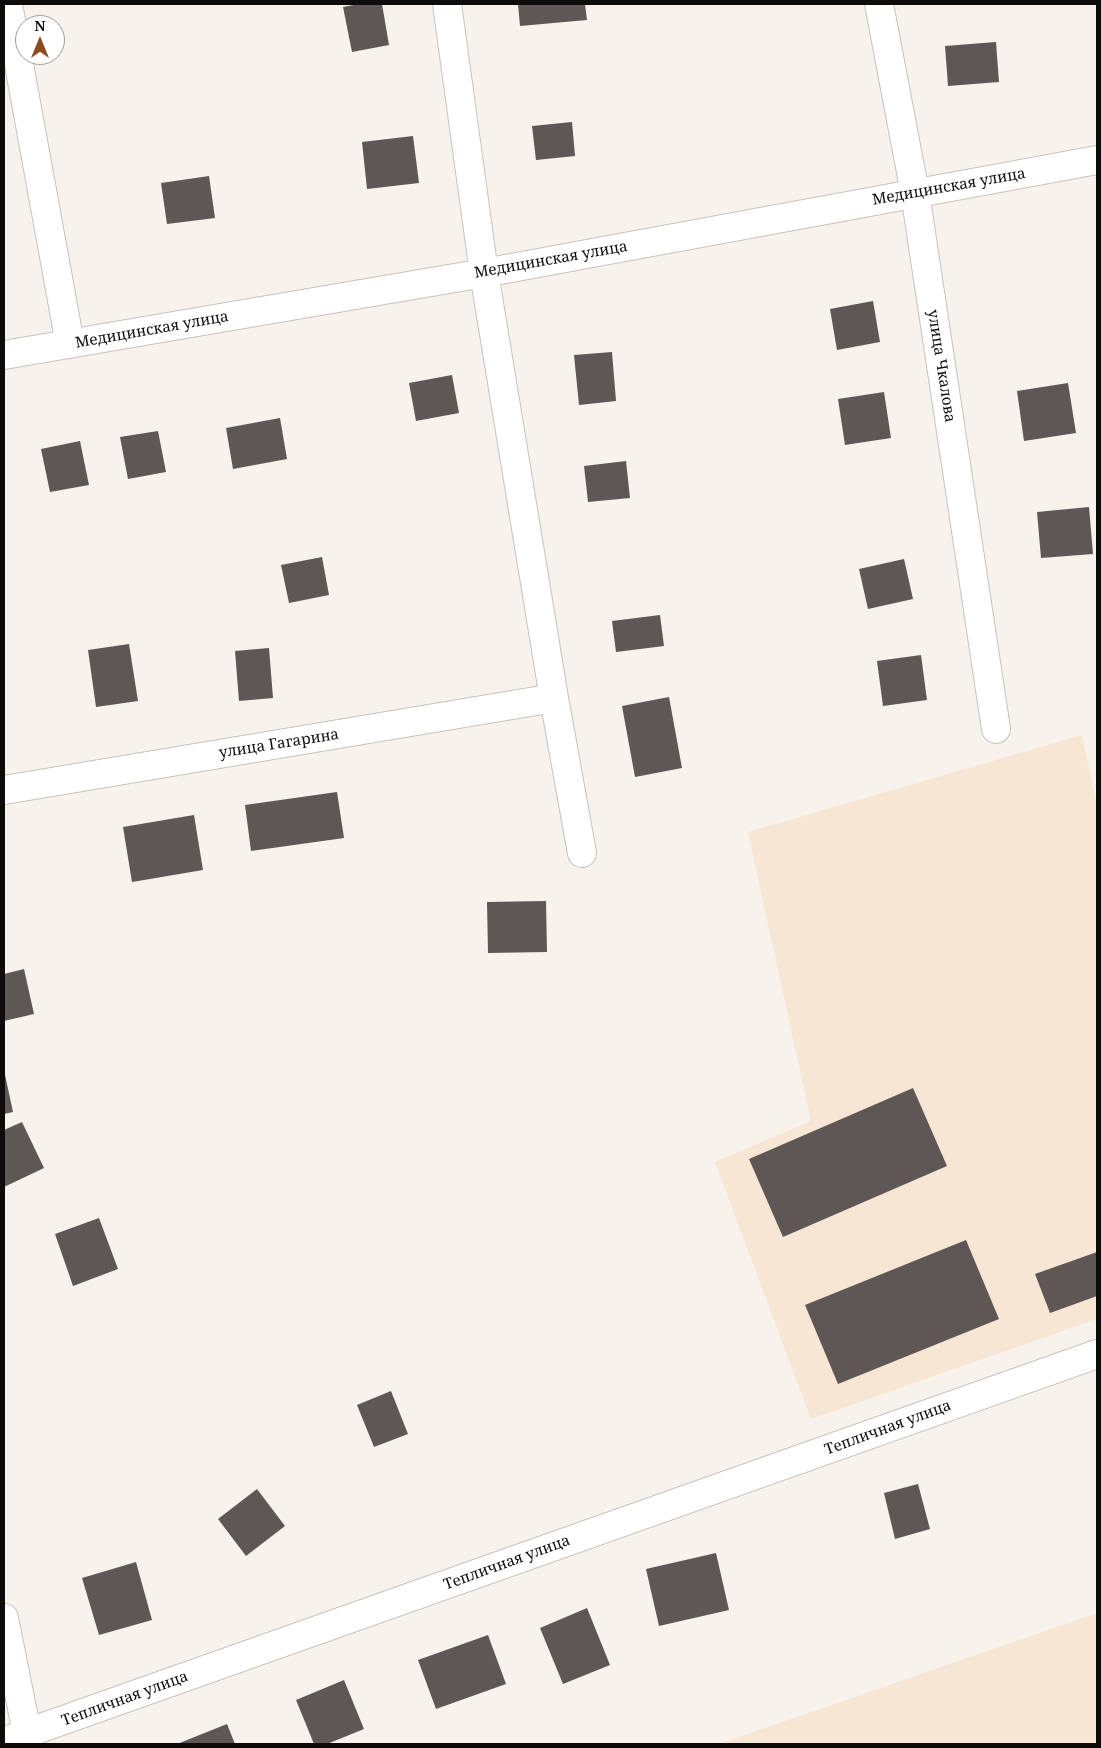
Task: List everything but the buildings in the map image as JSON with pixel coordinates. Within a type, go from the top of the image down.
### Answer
[{"type":"street","points":[[8,4],[70,344]]},
{"type":"street","points":[[446,4],[484,273],[554,698],[582,854]]},
{"type":"street","name":"улица Чкалова","points":[[879,4],[915,193],[996,729]]},
{"type":"street","name":"Медицинская улица","points":[[4,355],[484,273],[1097,160]]},
{"type":"street","name":"улица Гагарина","points":[[4,790],[554,698]]},
{"type":"street","name":"Тепличная улица","points":[[4,1618],[15,1738],[1097,1354]]},
{"type":"shaded area","points":[[1082,735],[1097,807],[1097,1319],[811,1419],[715,1162],[811,1121],[748,832]]},
{"type":"shaded area","points":[[1097,1613],[1097,1744],[719,1744]]}]
